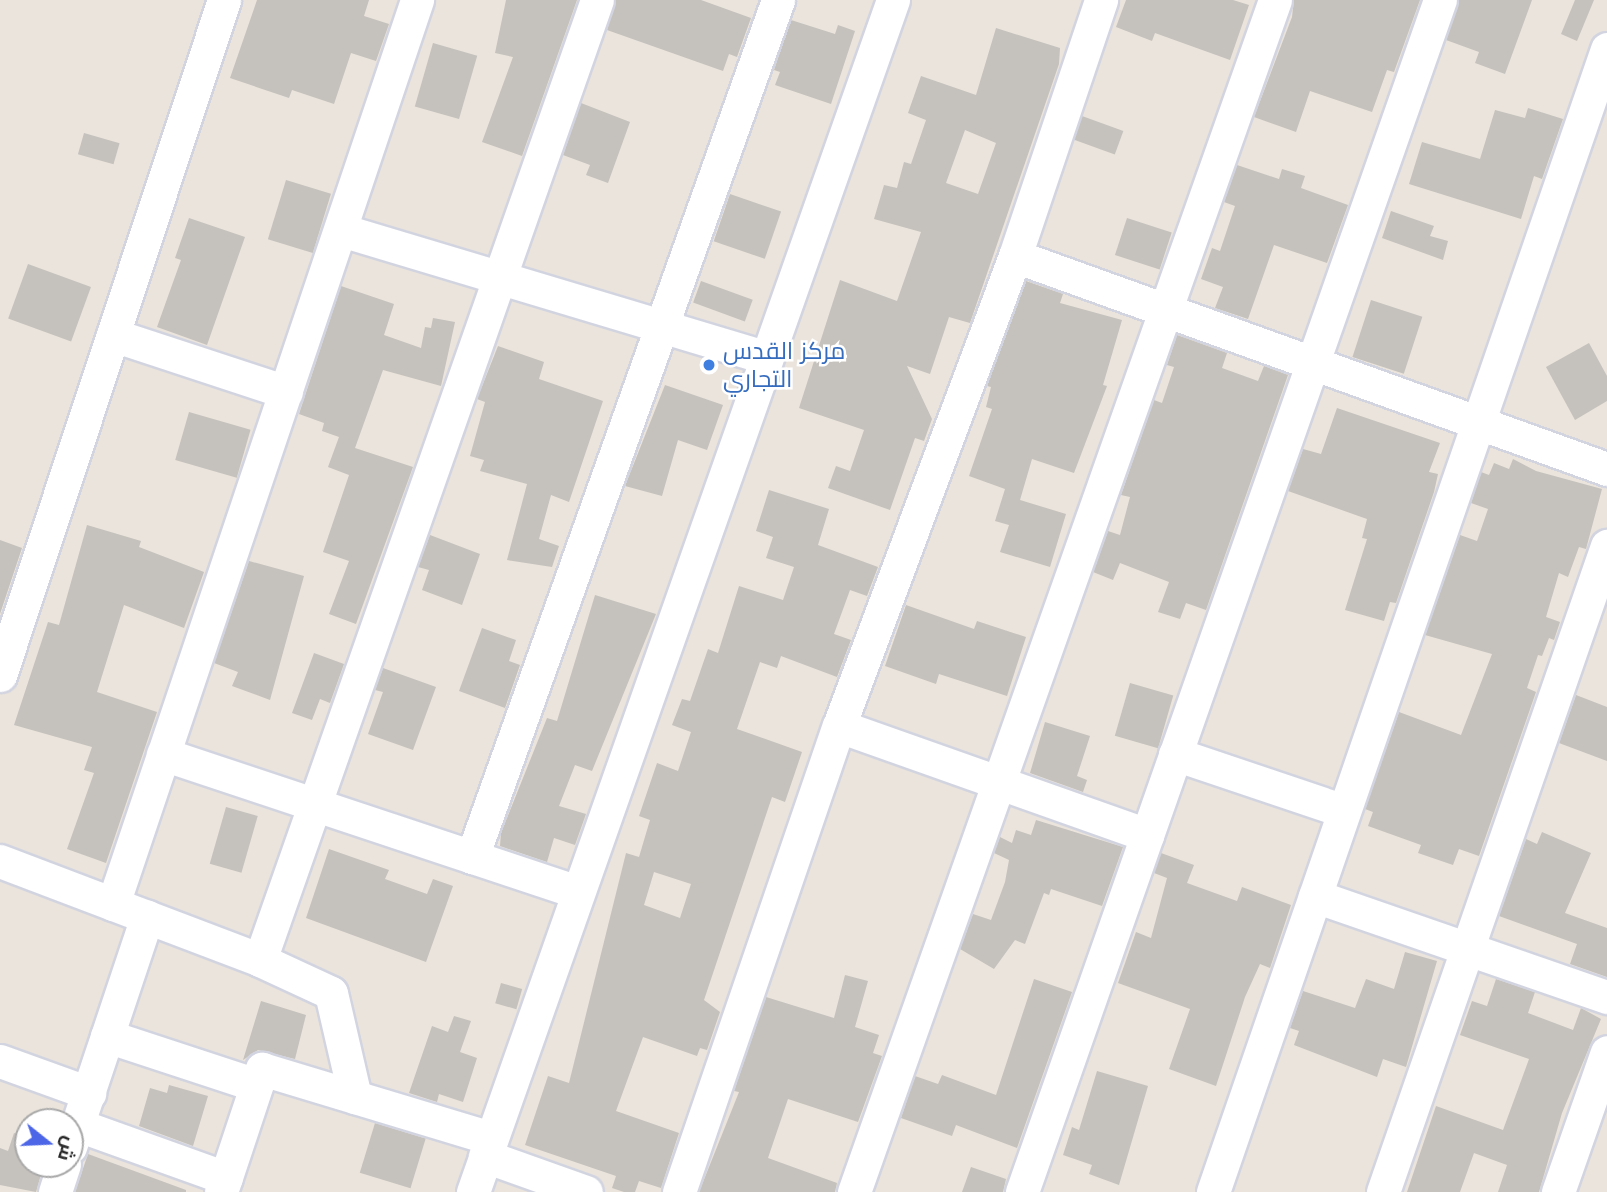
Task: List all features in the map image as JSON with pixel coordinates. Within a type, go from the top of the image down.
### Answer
[{"type":"street","points":[[0,675],[224,0]]},
{"type":"street","points":[[113,904],[417,0]]},
{"type":"street","points":[[260,960],[597,0]]},
{"type":"street","points":[[472,857],[778,0]]},
{"type":"street","points":[[473,1192],[764,357],[893,0]]},
{"type":"street","points":[[679,1192],[839,726],[1015,256],[1101,0]]},
{"type":"street","points":[[854,1192],[1275,0]]},
{"type":"street","points":[[1022,1192],[1440,0]]},
{"type":"street","points":[[1213,1192],[1607,48]]},
{"type":"street","points":[[341,230],[764,357]]},
{"type":"street","points":[[1015,256],[1607,469]]},
{"type":"street","points":[[113,335],[286,392]]},
{"type":"street","points":[[1383,1192],[1607,546]]},
{"type":"street","points":[[839,726],[1147,835]]},
{"type":"street","points":[[163,754],[577,892]]},
{"type":"street","points":[[1175,754],[1344,811]]},
{"type":"street","points":[[0,861],[260,960],[331,993],[355,1097]]},
{"type":"street","points":[[1315,896],[1607,997]]},
{"type":"street","points":[[84,1108],[147,917]]},
{"type":"street","points":[[107,1036],[256,1085]]},
{"type":"street","points":[[1558,1192],[1607,1052]]},
{"type":"street","points":[[0,1061],[89,1093]]},
{"type":"street","points":[[84,1139],[224,1185],[262,1069],[355,1097],[488,1147],[586,1192]]},
{"type":"building","points":[[257,0],[369,0],[364,16],[389,24],[376,61],[351,53],[334,104],[292,90],[289,98],[230,78]]},
{"type":"building","points":[[506,0],[577,0],[522,156],[482,142],[513,57],[495,53]]},
{"type":"building","points":[[616,0],[701,0],[751,18],[737,57],[729,54],[723,71],[607,30]]},
{"type":"building","points":[[1126,0],[1233,0],[1249,5],[1230,60],[1155,33],[1152,41],[1116,27]]},
{"type":"building","points":[[1294,0],[1420,0],[1394,72],[1387,70],[1372,112],[1310,91],[1296,132],[1254,117],[1292,17]]},
{"type":"building","points":[[1459,0],[1532,0],[1505,74],[1475,63],[1479,52],[1446,40]]},
{"type":"building","points":[[1575,0],[1594,0],[1577,41],[1561,34]]},
{"type":"building","points":[[791,20],[835,34],[838,25],[855,31],[831,104],[775,85],[780,72],[774,70]]},
{"type":"building","points":[[996,28],[1060,48],[1059,64],[970,323],[949,317],[930,374],[907,366],[932,419],[924,441],[915,438],[890,510],[828,488],[836,466],[850,471],[864,430],[799,408],[840,280],[897,301],[921,232],[874,219],[884,185],[897,188],[904,162],[911,164],[926,120],[908,113],[921,76],[976,95]],"holes":[[[965,130],[996,143],[978,194],[946,183]]]},
{"type":"building","points":[[433,43],[477,56],[459,119],[415,106]]},
{"type":"building","points":[[581,103],[630,122],[608,183],[586,175],[590,165],[563,155]]},
{"type":"building","points":[[1528,108],[1563,119],[1542,179],[1534,176],[1521,219],[1409,184],[1422,142],[1480,159],[1495,110],[1525,118]]},
{"type":"building","points":[[1082,116],[1123,131],[1115,155],[1073,139]]},
{"type":"building","points":[[84,133],[120,143],[114,164],[78,154]]},
{"type":"building","points":[[1237,165],[1279,179],[1282,169],[1305,176],[1301,188],[1348,205],[1327,263],[1274,245],[1248,319],[1215,308],[1223,287],[1201,279],[1212,248],[1220,251],[1235,206],[1224,202]]},
{"type":"building","points":[[286,180],[331,194],[313,253],[268,239]]},
{"type":"building","points":[[730,194],[781,212],[765,259],[714,241]]},
{"type":"building","points":[[1391,211],[1434,226],[1430,236],[1448,241],[1443,260],[1382,238]]},
{"type":"building","points":[[189,218],[245,237],[207,345],[157,327],[181,260],[175,258]]},
{"type":"building","points":[[1127,218],[1172,233],[1160,270],[1115,255]]},
{"type":"building","points":[[28,264],[91,287],[71,341],[8,319]]},
{"type":"building","points":[[701,281],[753,300],[745,321],[693,303]]},
{"type":"building","points":[[1026,281],[1063,294],[1060,303],[1122,320],[1103,385],[1107,386],[1074,473],[1032,459],[1020,500],[1066,514],[1050,567],[1000,552],[1009,525],[995,521],[1005,489],[969,476],[992,409],[986,407],[991,387],[987,386]]},
{"type":"building","points":[[341,286],[394,304],[384,335],[421,348],[425,327],[431,328],[433,318],[455,322],[441,386],[383,370],[355,448],[413,467],[356,624],[329,614],[349,561],[323,552],[349,475],[328,467],[339,437],[322,431],[324,423],[299,414]]},
{"type":"building","points":[[1371,300],[1422,317],[1404,374],[1352,357]]},
{"type":"building","points":[[1177,335],[1227,353],[1222,368],[1258,381],[1264,366],[1288,375],[1206,610],[1186,603],[1180,619],[1158,612],[1169,582],[1120,563],[1113,580],[1093,572],[1108,531],[1120,535],[1130,497],[1121,495],[1154,400],[1162,403],[1174,367],[1167,365]]},
{"type":"building","points":[[1589,343],[1607,376],[1607,401],[1575,420],[1546,367]]},
{"type":"building","points":[[498,346],[544,362],[539,379],[603,401],[569,502],[551,495],[539,539],[559,546],[552,567],[507,560],[527,484],[480,471],[484,460],[470,456],[485,402],[477,399]]},
{"type":"building","points":[[665,385],[723,405],[707,450],[678,440],[662,496],[625,486]]},
{"type":"building","points":[[1337,408],[1440,443],[1429,472],[1438,474],[1434,492],[1396,603],[1390,602],[1384,621],[1345,610],[1367,539],[1362,538],[1367,519],[1288,491],[1303,449],[1321,454]]},
{"type":"building","points":[[189,412],[251,430],[237,478],[175,460]]},
{"type":"building","points":[[1513,459],[1536,471],[1602,489],[1586,549],[1579,547],[1568,577],[1559,573],[1546,617],[1560,622],[1554,640],[1549,638],[1542,656],[1538,655],[1527,688],[1536,692],[1479,856],[1459,849],[1453,865],[1418,853],[1421,845],[1368,826],[1373,812],[1365,809],[1399,712],[1461,735],[1492,654],[1425,635],[1460,535],[1477,541],[1488,509],[1471,503],[1481,472],[1489,475],[1494,463],[1509,469]]},
{"type":"building","points":[[769,490],[829,509],[818,545],[878,567],[867,596],[850,590],[834,634],[851,640],[837,677],[781,656],[777,668],[760,662],[737,729],[802,752],[785,802],[772,797],[704,1000],[720,1012],[707,1050],[700,1048],[697,1056],[643,1037],[616,1111],[679,1133],[661,1188],[639,1181],[635,1192],[624,1192],[612,1188],[616,1176],[525,1145],[548,1076],[569,1083],[626,853],[639,857],[650,820],[639,816],[657,763],[678,771],[691,732],[672,725],[682,699],[690,701],[708,649],[718,653],[739,586],[783,600],[794,567],[766,558],[773,537],[756,531]],"holes":[[[654,872],[691,884],[680,918],[644,905]]]},
{"type":"building","points":[[87,525],[141,541],[139,547],[204,572],[184,628],[124,605],[97,692],[157,712],[106,863],[67,849],[94,773],[84,770],[92,747],[14,725],[48,622],[59,625]]},
{"type":"building","points":[[430,535],[480,554],[462,605],[422,590],[429,570],[418,567]]},
{"type":"building","points":[[0,540],[22,548],[0,614]]},
{"type":"building","points":[[249,561],[304,576],[270,700],[232,686],[238,672],[214,663]]},
{"type":"building","points":[[595,595],[656,614],[592,771],[575,765],[559,806],[586,814],[575,845],[554,838],[547,862],[500,846],[501,833],[547,718],[557,721]]},
{"type":"building","points":[[906,605],[974,629],[977,621],[1026,637],[1007,696],[939,674],[936,684],[885,666]]},
{"type":"building","points":[[482,628],[516,640],[509,661],[520,665],[505,708],[459,691]]},
{"type":"building","points":[[314,653],[344,664],[330,703],[320,699],[312,720],[292,713]]},
{"type":"building","points":[[383,668],[436,687],[413,750],[368,734],[383,692],[375,690]]},
{"type":"building","points":[[1130,683],[1173,695],[1158,748],[1115,736]]},
{"type":"building","points":[[1576,695],[1607,707],[1607,761],[1559,743]]},
{"type":"building","points":[[1045,722],[1090,736],[1077,776],[1087,780],[1083,792],[1030,773]]},
{"type":"building","points":[[226,807],[258,816],[241,873],[210,864]]},
{"type":"building","points":[[1036,820],[1123,847],[1102,906],[1051,889],[1049,895],[1044,893],[1025,944],[1015,940],[994,969],[960,949],[973,914],[991,920],[1005,882],[1009,860],[994,853],[1000,837],[1012,843],[1016,830],[1031,835]]},
{"type":"building","points":[[1542,832],[1591,853],[1565,913],[1607,928],[1607,977],[1570,964],[1577,944],[1499,916],[1526,839],[1537,844]]},
{"type":"building","points":[[329,849],[389,870],[385,879],[427,894],[433,879],[453,886],[426,962],[306,918]]},
{"type":"building","points":[[1161,853],[1194,865],[1187,883],[1237,901],[1242,887],[1291,905],[1270,968],[1260,964],[1245,997],[1216,1086],[1169,1069],[1190,1009],[1118,983],[1136,932],[1151,938],[1167,878],[1154,873]]},
{"type":"building","points":[[1405,952],[1437,961],[1406,1067],[1383,1059],[1377,1077],[1294,1045],[1299,1031],[1290,1028],[1303,991],[1355,1008],[1366,979],[1394,989]]},
{"type":"building","points":[[845,975],[868,981],[855,1027],[879,1035],[873,1053],[882,1056],[858,1122],[788,1099],[768,1158],[837,1183],[835,1192],[699,1192],[739,1092],[734,1091],[766,997],[834,1018]]},
{"type":"building","points":[[1034,979],[1072,992],[1017,1148],[956,1125],[952,1136],[901,1118],[915,1076],[938,1084],[942,1075],[996,1095]]},
{"type":"building","points":[[1496,979],[1535,992],[1528,1013],[1573,1030],[1581,1008],[1601,1019],[1562,1113],[1539,1192],[1498,1192],[1507,1165],[1474,1153],[1460,1192],[1407,1192],[1436,1106],[1503,1130],[1529,1059],[1460,1035],[1472,1001],[1487,1006]]},
{"type":"building","points":[[501,983],[522,989],[516,1009],[495,1003]]},
{"type":"building","points":[[261,1001],[306,1015],[295,1059],[258,1050],[243,1060]]},
{"type":"building","points":[[454,1016],[471,1021],[460,1052],[477,1058],[463,1102],[439,1094],[437,1102],[409,1093],[432,1026],[448,1032]]},
{"type":"building","points":[[1097,1071],[1148,1086],[1119,1185],[1089,1174],[1092,1165],[1063,1155],[1072,1127],[1079,1130]]},
{"type":"building","points":[[169,1085],[208,1096],[193,1146],[139,1126],[150,1088],[167,1093]]},
{"type":"building","points":[[375,1123],[426,1138],[410,1188],[360,1173]]},
{"type":"building","points":[[14,1133],[14,1178],[40,1178],[36,1192],[0,1185],[0,1148],[8,1151]]},
{"type":"building","points":[[88,1154],[186,1192],[75,1192],[80,1178],[84,1178]]},
{"type":"building","points":[[971,1167],[1006,1179],[1003,1192],[962,1192]]},
{"type":"place","name":"مركز القدس التجاري","points":[[709,365]]}]
